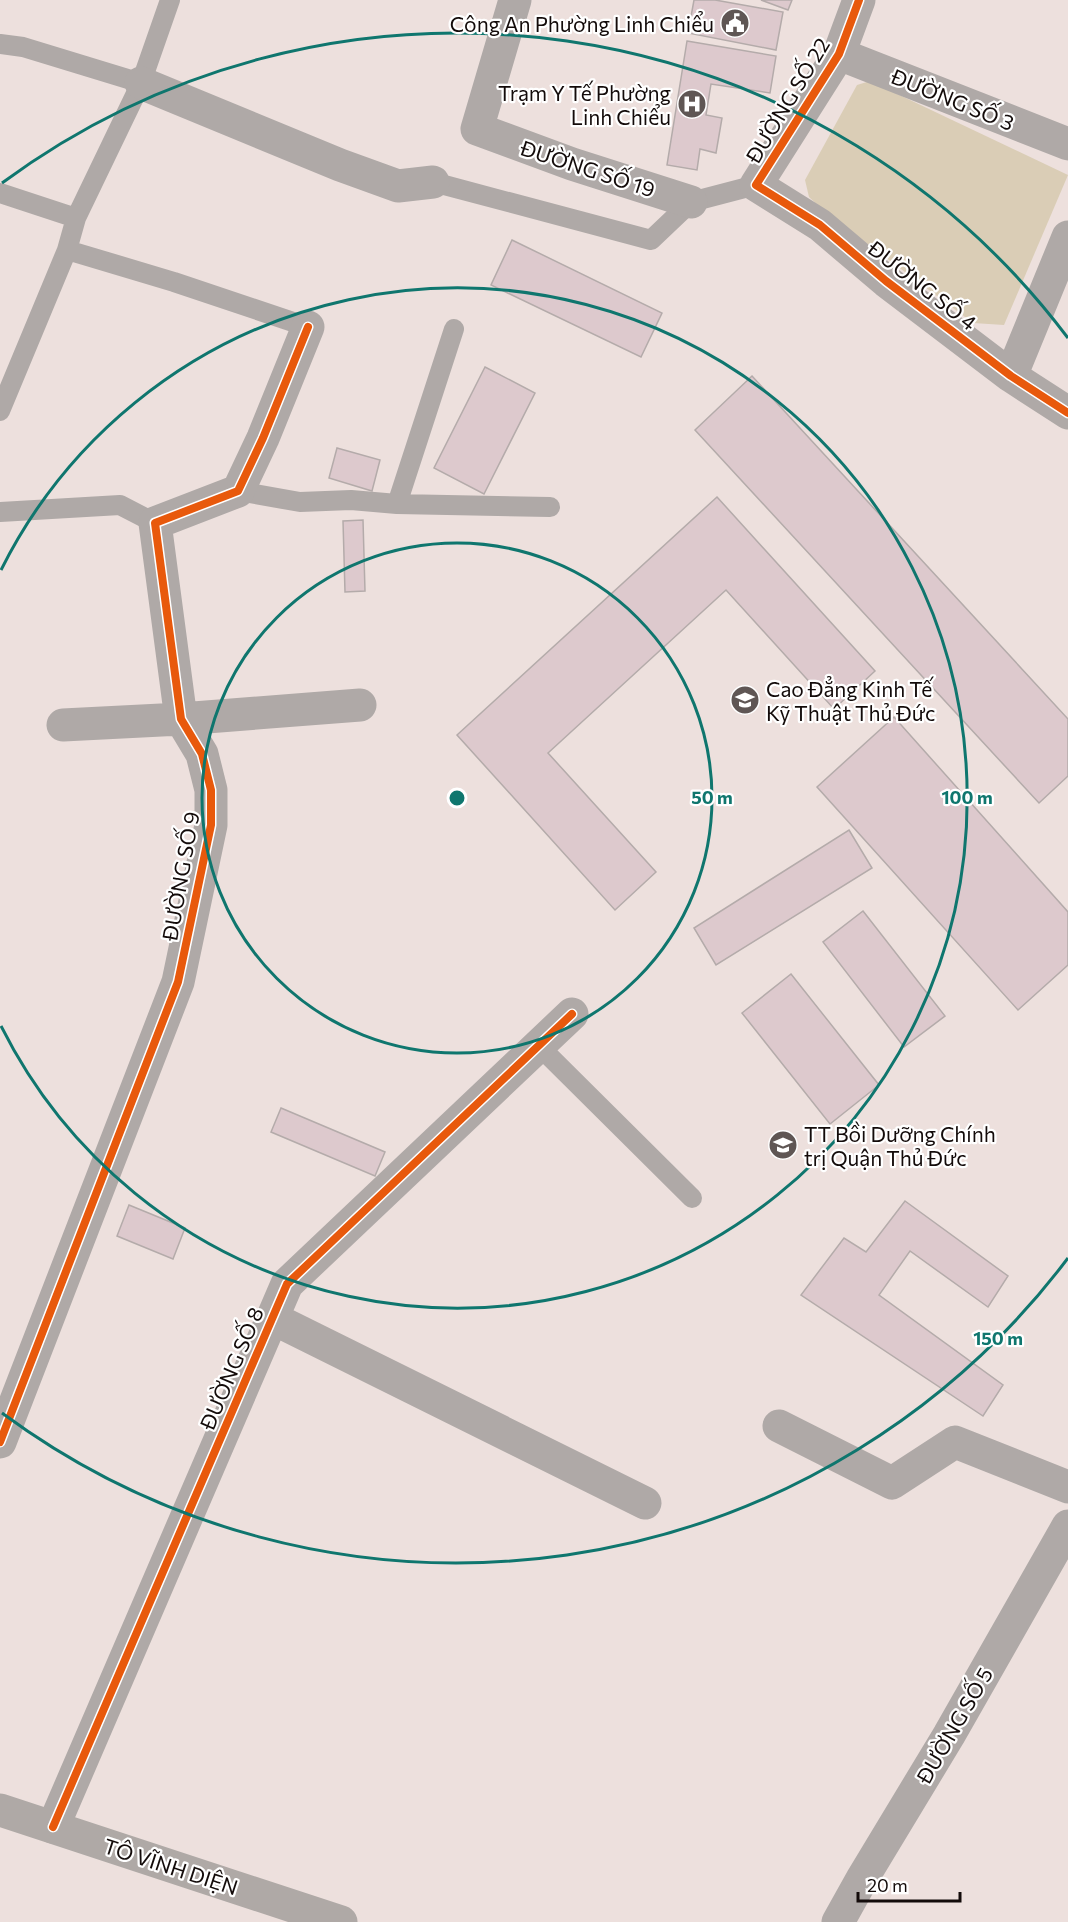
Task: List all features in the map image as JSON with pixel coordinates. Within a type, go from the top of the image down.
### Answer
[{"type":"street","name":"ĐƯỜNG SỐ 19","points":[[515,0],[477,129],[572,165],[691,202]]},
{"type":"street","name":"ĐƯỜNG SỐ 22","points":[[756,185],[839,54],[859,0]]},
{"type":"street","name":"ĐƯỜNG SỐ 3","points":[[839,54],[1068,144]]},
{"type":"street","points":[[141,83],[340,165],[398,186],[433,182]]},
{"type":"street","name":"ĐƯỜNG SỐ 4","points":[[756,185],[820,225],[886,281],[1011,376],[1068,413]]},
{"type":"street","points":[[1011,376],[1068,237]]},
{"type":"street","points":[[155,523],[238,491],[263,438],[308,327]]},
{"type":"street","name":"ĐƯỜNG SỐ 9","points":[[0,1442],[178,982],[211,825],[211,790],[202,754],[181,719],[155,523]]},
{"type":"street","points":[[63,725],[181,719],[360,705]]},
{"type":"street","name":"ĐƯỜNG SỐ 8","points":[[53,1827],[287,1284],[572,1014]]},
{"type":"street","points":[[272,1318],[645,1503]]},
{"type":"street","points":[[779,1425],[892,1483],[955,1442],[1068,1487]]},
{"type":"street","name":"ĐƯỜNG SỐ 5","points":[[838,1922],[949,1735],[1068,1526]]},
{"type":"street","name":"TÔ VĨNH DIỆN","points":[[0,1810],[341,1922]]},
{"type":"lane","points":[[0,411],[67,250],[76,218],[141,83],[170,0]]},
{"type":"lane","points":[[0,44],[23,47],[141,83]]},
{"type":"lane","points":[[433,182],[651,240],[691,202],[756,185]]},
{"type":"lane","points":[[0,193],[76,218]]},
{"type":"lane","points":[[67,250],[174,282],[308,327]]},
{"type":"lane","points":[[397,504],[454,329]]},
{"type":"lane","points":[[238,491],[300,502],[351,500],[397,504],[550,507]]},
{"type":"lane","points":[[0,512],[120,505],[155,523]]},
{"type":"lane","points":[[538,1046],[692,1198]]},
{"type":"shaded area","points":[[870,81],[1068,175],[1004,325],[973,323],[825,212],[809,197],[805,180],[857,85]]},
{"type":"building","name":"Công An Phường Linh Chiểu","points":[[694,0],[715,0],[783,12],[776,50],[688,33]]},
{"type":"building","points":[[761,0],[792,0],[788,10]]},
{"type":"building","name":"Trạm Y Tế Phường Linh Chiểu","points":[[687,41],[776,56],[770,93],[711,84],[706,115],[722,118],[716,153],[700,149],[697,170],[667,165]]},
{"type":"building","points":[[512,240],[662,313],[641,357],[491,285]]},
{"type":"building","points":[[485,367],[535,393],[484,494],[434,468]]},
{"type":"building","points":[[752,376],[1068,719],[1068,776],[1039,803],[695,430]]},
{"type":"building","points":[[337,448],[380,460],[372,491],[329,478]]},
{"type":"building","points":[[717,497],[875,671],[834,709],[726,590],[548,753],[656,872],[615,910],[457,735]]},
{"type":"building","points":[[363,520],[365,591],[345,592],[343,521]]},
{"type":"building","points":[[894,717],[1068,912],[1068,965],[1018,1010],[817,787]]},
{"type":"building","points":[[849,830],[872,868],[716,965],[694,928]]},
{"type":"building","points":[[863,911],[945,1016],[904,1047],[823,942]]},
{"type":"building","points":[[791,974],[879,1085],[830,1124],[742,1013]]},
{"type":"building","points":[[281,1108],[385,1152],[375,1176],[271,1132]]},
{"type":"building","points":[[905,1201],[1008,1276],[988,1307],[910,1251],[879,1295],[1003,1385],[983,1416],[801,1295],[844,1238],[866,1252]]},
{"type":"building","points":[[129,1205],[185,1228],[173,1259],[117,1236]]},
{"type":"cycle path","points":[[859,0],[839,54],[756,185],[820,225],[886,281],[1011,376],[1068,413]]},
{"type":"cycle path","points":[[0,1442],[178,982],[211,825],[211,790],[202,754],[181,719],[155,523],[238,491],[263,438],[308,327]]},
{"type":"cycle path","points":[[53,1827],[287,1284],[572,1014]]},
{"type":"place","name":"Công An Phường Linh Chiểu","points":[[735,23]]},
{"type":"place","name":"Trạm Y Tế Phường Linh Chiểu","points":[[692,104]]},
{"type":"place","name":"Cao Đẳng Kinh Tế Kỹ Thuật Thủ Đức","points":[[745,700]]},
{"type":"place","name":"TT Bồi Dưỡng Chính trị Quận Thủ Đức","points":[[783,1145]]}]
